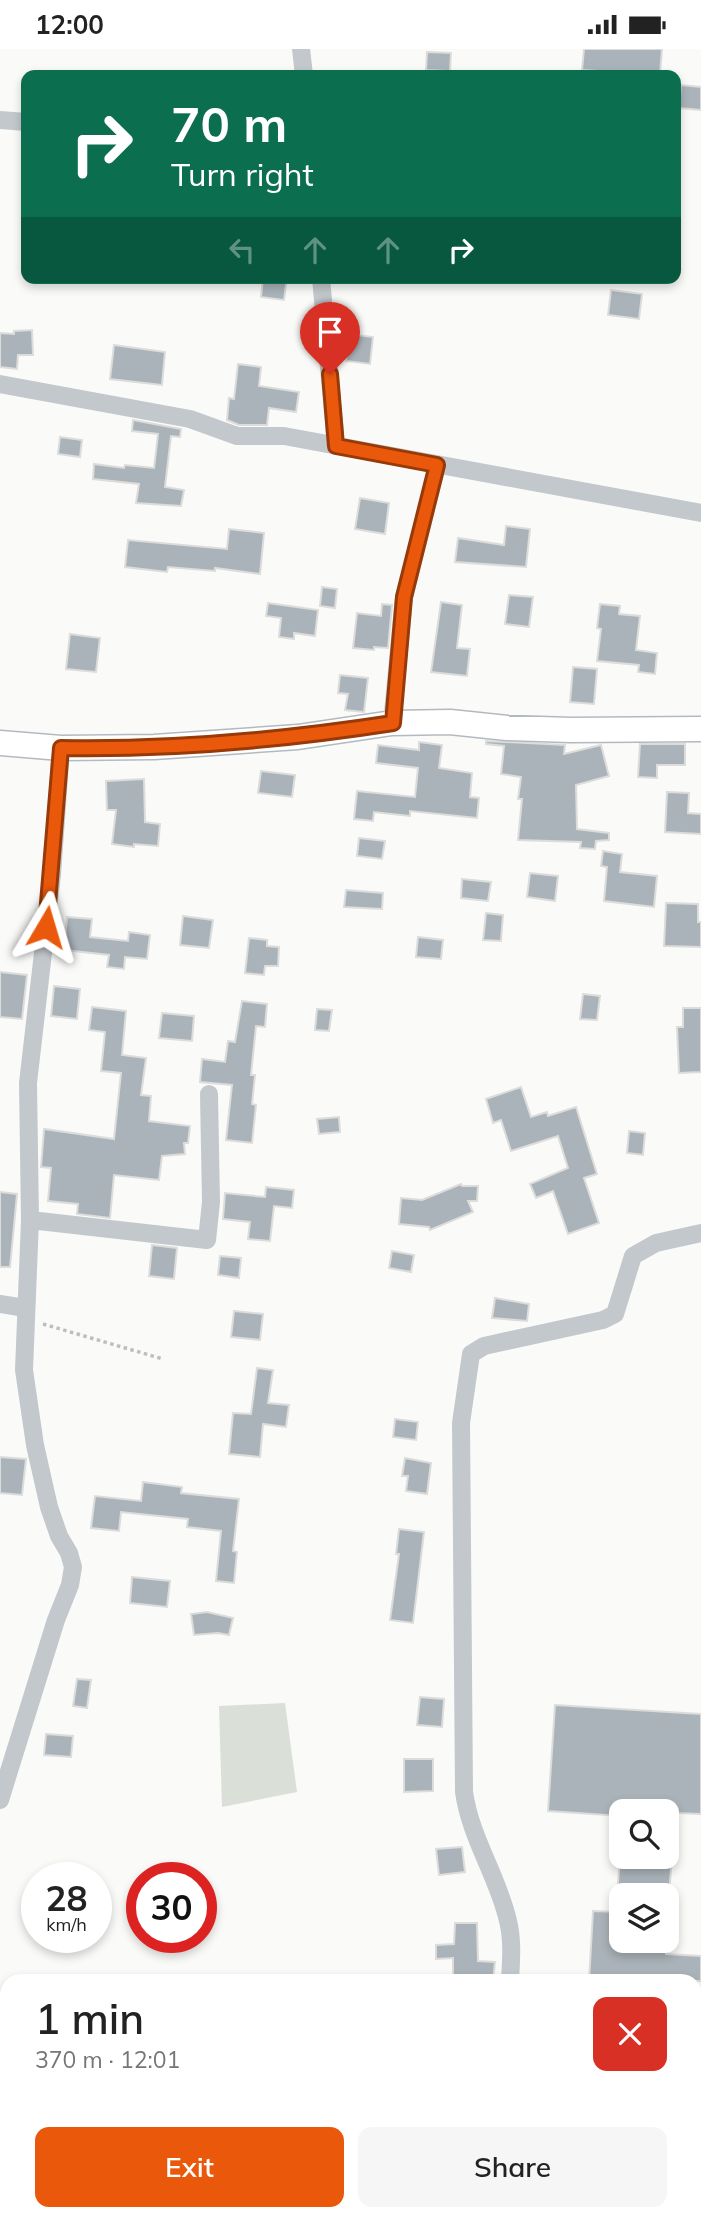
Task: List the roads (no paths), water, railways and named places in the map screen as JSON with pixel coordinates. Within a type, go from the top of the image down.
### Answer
[{"type":"street","points":[[301,49],[303,70]]},
{"type":"street","points":[[0,120],[21,122]]},
{"type":"street","points":[[322,284],[336,446]]},
{"type":"street","points":[[0,384],[190,419],[237,436],[284,436],[701,513]]},
{"type":"street","points":[[393,723],[404,597],[437,465]]},
{"type":"street","points":[[0,743],[61,748],[142,748],[298,737],[393,723],[450,722],[507,728],[571,730],[701,729]]},
{"type":"street","points":[[0,1800],[56,1620],[70,1585],[73,1567],[49,1507],[35,1445],[24,1370],[30,1220],[29,1083],[52,875],[61,748]]},
{"type":"street","points":[[30,1220],[207,1240],[211,1202],[209,1094]]},
{"type":"street","points":[[510,1974],[512,1941],[508,1918],[471,1826],[464,1792],[461,1423],[471,1353],[484,1346],[603,1320],[615,1314],[632,1255],[656,1243],[701,1233]]},
{"type":"street","points":[[0,1304],[25,1313]]}]
